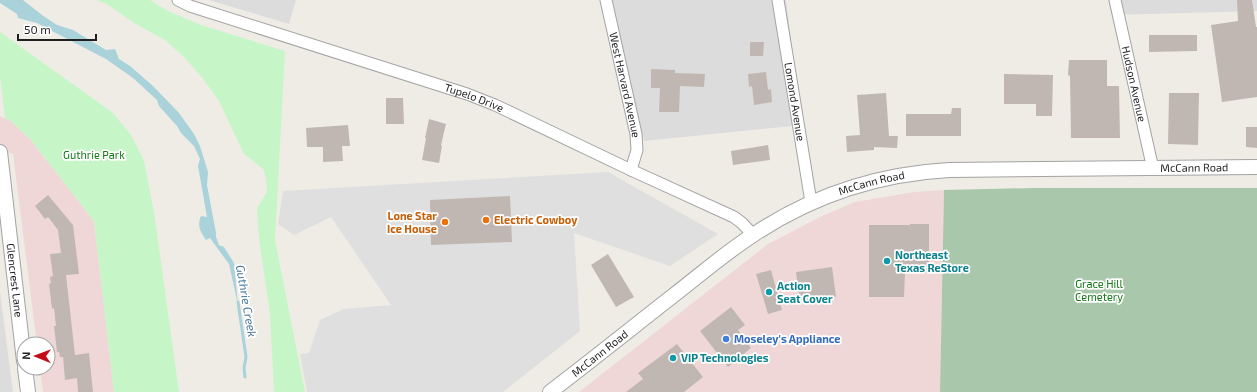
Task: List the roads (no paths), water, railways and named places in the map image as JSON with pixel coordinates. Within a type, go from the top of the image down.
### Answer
[{"type":"street","name":"Tupelo Drive","points":[[178,0],[467,94],[495,105],[734,217],[753,235]]},
{"type":"street","name":"West Harvard Avenue","points":[[606,0],[636,134],[637,153],[631,170]]},
{"type":"street","name":"Lomond Avenue","points":[[778,0],[811,202]]},
{"type":"street","name":"Hudson Avenue","points":[[1115,0],[1153,169]]},
{"type":"street","name":"Glencrest Lane","points":[[0,158],[21,336]]},
{"type":"street","name":"McCann Road","points":[[550,392],[717,261],[753,235],[780,218],[811,202],[836,192],[873,181],[935,171],[991,169],[1153,169],[1257,167]]},
{"type":"street","points":[[26,376],[28,392]]},
{"type":"water","points":[[0,0],[23,0],[57,25],[73,30],[106,50],[115,49],[119,59],[130,66],[153,86],[179,113],[194,134],[200,146],[208,172],[207,185],[216,237],[219,245],[224,247],[234,263],[238,305],[229,264],[210,238],[206,240],[200,228],[199,223],[201,216],[207,217],[198,166],[200,159],[194,146],[181,133],[177,126],[159,106],[157,100],[133,78],[106,59],[37,23],[18,18],[17,14],[0,3]]},
{"type":"waterway","name":"Guthrie Creek","points":[[238,302],[246,357],[244,368],[245,377]]},
{"type":"place","name":"Electric Cowboy","points":[[486,220]]},
{"type":"place","name":"Lone Star Ice House","points":[[445,222]]},
{"type":"place","name":"Northeast Texas ReStore","points":[[887,261]]},
{"type":"place","name":"Action Seat Cover","points":[[769,292]]},
{"type":"place","name":"Moseley's Appliance","points":[[726,339]]},
{"type":"place","name":"VIP Technologies","points":[[673,358]]},
{"type":"park label","name":"Guthrie Park","points":[[94,155]]},
{"type":"park label","name":"Grace Hill Cemetery","points":[[1099,290]]}]
